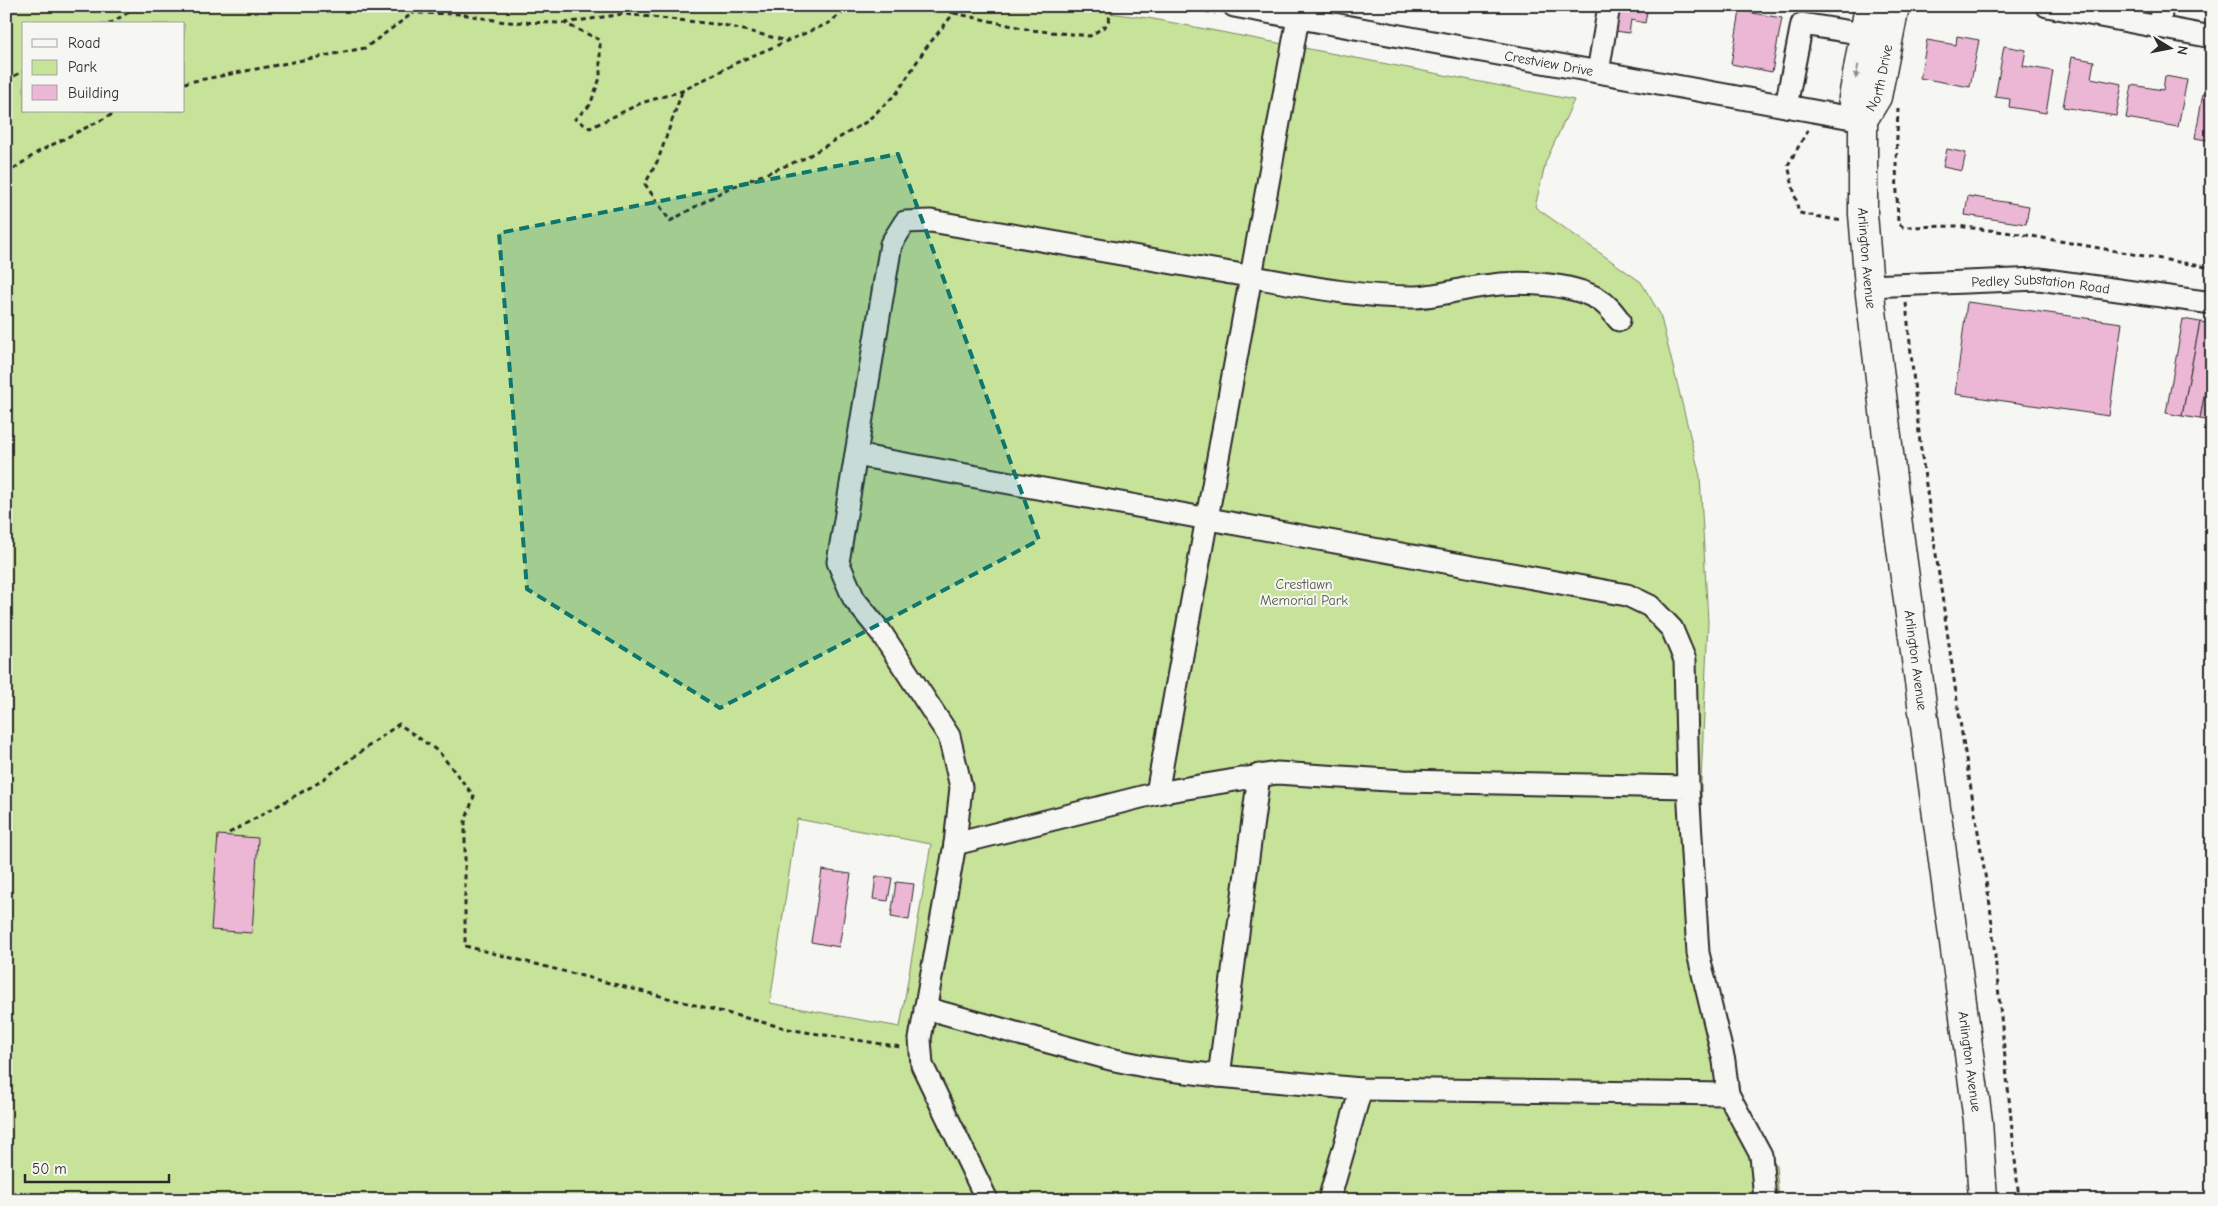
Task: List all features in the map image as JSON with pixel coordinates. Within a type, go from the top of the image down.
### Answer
[{"type":"main road","name":"North Drive","points":[[1863,120],[1853,98],[1868,6]]},
{"type":"main road","name":"North Drive","points":[[1863,120],[1877,97],[1895,6]]},
{"type":"main road","name":"Arlington Avenue","points":[[1863,120],[1864,224],[1869,286],[1897,513],[1978,1121],[1983,1200]]},
{"type":"street","points":[[1598,72],[1609,6]]},
{"type":"street","points":[[2047,6],[2212,37]]},
{"type":"street","points":[[2158,27],[2162,6]]},
{"type":"street","name":"Crestview Drive","points":[[1225,9],[1298,18],[1863,120]]},
{"type":"street","points":[[1786,106],[1803,15],[1864,34]]},
{"type":"street","points":[[1157,793],[1298,18]]},
{"type":"street","points":[[987,1200],[922,1065],[920,1039],[955,844],[961,787],[950,736],[880,631],[854,599],[838,562],[891,244],[905,222],[931,221],[1251,276],[1383,296],[1414,297],[1446,294],[1482,286],[1536,285],[1586,294],[1607,305],[1619,320]]},
{"type":"street","name":"Pedley Substation Road","points":[[1869,286],[2039,279],[2212,303]]},
{"type":"street","points":[[856,455],[1207,517],[1626,595],[1650,606],[1672,629],[1685,660],[1688,787],[1698,953],[1724,1061],[1728,1094],[1761,1155],[1765,1200]]},
{"type":"street","points":[[955,844],[1157,793],[1277,773],[1404,781],[1688,787]]},
{"type":"street","points":[[1219,1076],[1259,775]]},
{"type":"street","points":[[925,1008],[1110,1059],[1154,1068],[1219,1076],[1361,1089],[1728,1094]]},
{"type":"street","points":[[1330,1200],[1361,1089]]},
{"type":"path","points":[[112,22],[139,6]]},
{"type":"path","points":[[393,6],[413,13],[461,14],[505,22],[564,23],[623,14],[724,25],[788,41]]},
{"type":"path","points":[[564,23],[600,40],[600,78],[590,105],[575,119],[590,128],[641,103],[682,92],[738,62],[829,23],[850,6]]},
{"type":"path","points":[[936,6],[954,13],[1031,30],[1090,36],[1107,25],[1113,6]]},
{"type":"path","points":[[1179,6],[1225,9]]},
{"type":"path","points":[[185,83],[365,48],[413,13]]},
{"type":"path","points":[[682,92],[658,160],[645,184],[670,221],[724,190],[805,158],[866,122],[897,93],[925,49],[954,13]]},
{"type":"path","points":[[6,80],[22,72]]},
{"type":"path","points":[[1898,102],[1896,164],[1898,223],[1903,227],[1957,226],[2020,234],[2212,268]]},
{"type":"path","points":[[6,174],[38,152],[116,112]]},
{"type":"path","points":[[1819,112],[1788,165],[1799,213],[1864,224]]},
{"type":"path","points":[[1905,284],[1920,443],[1961,728],[1990,905],[2019,1200]]},
{"type":"path","points":[[229,833],[318,783],[398,724],[439,752],[474,796],[465,822],[465,946],[793,1030],[921,1050]]},
{"type":"highlighted area","points":[[898,154],[1039,540],[720,708],[527,589],[499,233]]},
{"type":"green space","name":"Crestlawn Memorial Park","points":[[6,6],[1054,6],[1148,18],[1574,100],[1546,161],[1535,207],[1641,282],[1660,314],[1700,476],[1708,622],[1701,781],[1702,874],[1707,939],[1727,1041],[1742,1100],[1776,1165],[1779,1200],[6,1200]],"holes":[[[797,819],[931,844],[900,1027],[770,1003]]]},
{"type":"building","points":[[1613,6],[1648,6],[1645,23],[1631,20],[1629,33],[1609,30]]},
{"type":"building","points":[[1740,11],[1782,18],[1772,72],[1731,64]]},
{"type":"building","points":[[1957,36],[1979,40],[1970,87],[1920,78],[1927,40],[1956,45]]},
{"type":"building","points":[[2004,46],[2026,50],[2023,66],[2053,71],[2046,113],[2009,107],[2010,99],[1995,97]]},
{"type":"building","points":[[2072,57],[2094,61],[2091,78],[2122,84],[2116,116],[2063,107]]},
{"type":"building","points":[[2165,76],[2187,80],[2178,127],[2126,118],[2132,85],[2163,90]]},
{"type":"building","points":[[2203,94],[2212,96],[2212,141],[2195,138]]},
{"type":"building","points":[[1947,149],[1966,153],[1962,171],[1943,167]]},
{"type":"building","points":[[1968,196],[2029,206],[2026,224],[1965,215]]},
{"type":"building","points":[[1967,302],[2122,323],[2109,416],[1955,394]]},
{"type":"building","points":[[2183,319],[2200,322],[2182,416],[2166,413]]},
{"type":"building","points":[[2200,322],[2212,324],[2212,353],[2200,419],[2182,416]]},
{"type":"building","points":[[2212,353],[2212,421],[2200,419]]},
{"type":"building","points":[[218,835],[258,838],[252,933],[211,930]]},
{"type":"building","points":[[822,870],[851,874],[839,947],[811,942]]},
{"type":"building","points":[[876,876],[892,878],[888,901],[873,899]]},
{"type":"building","points":[[896,882],[914,884],[909,920],[891,917]]}]
